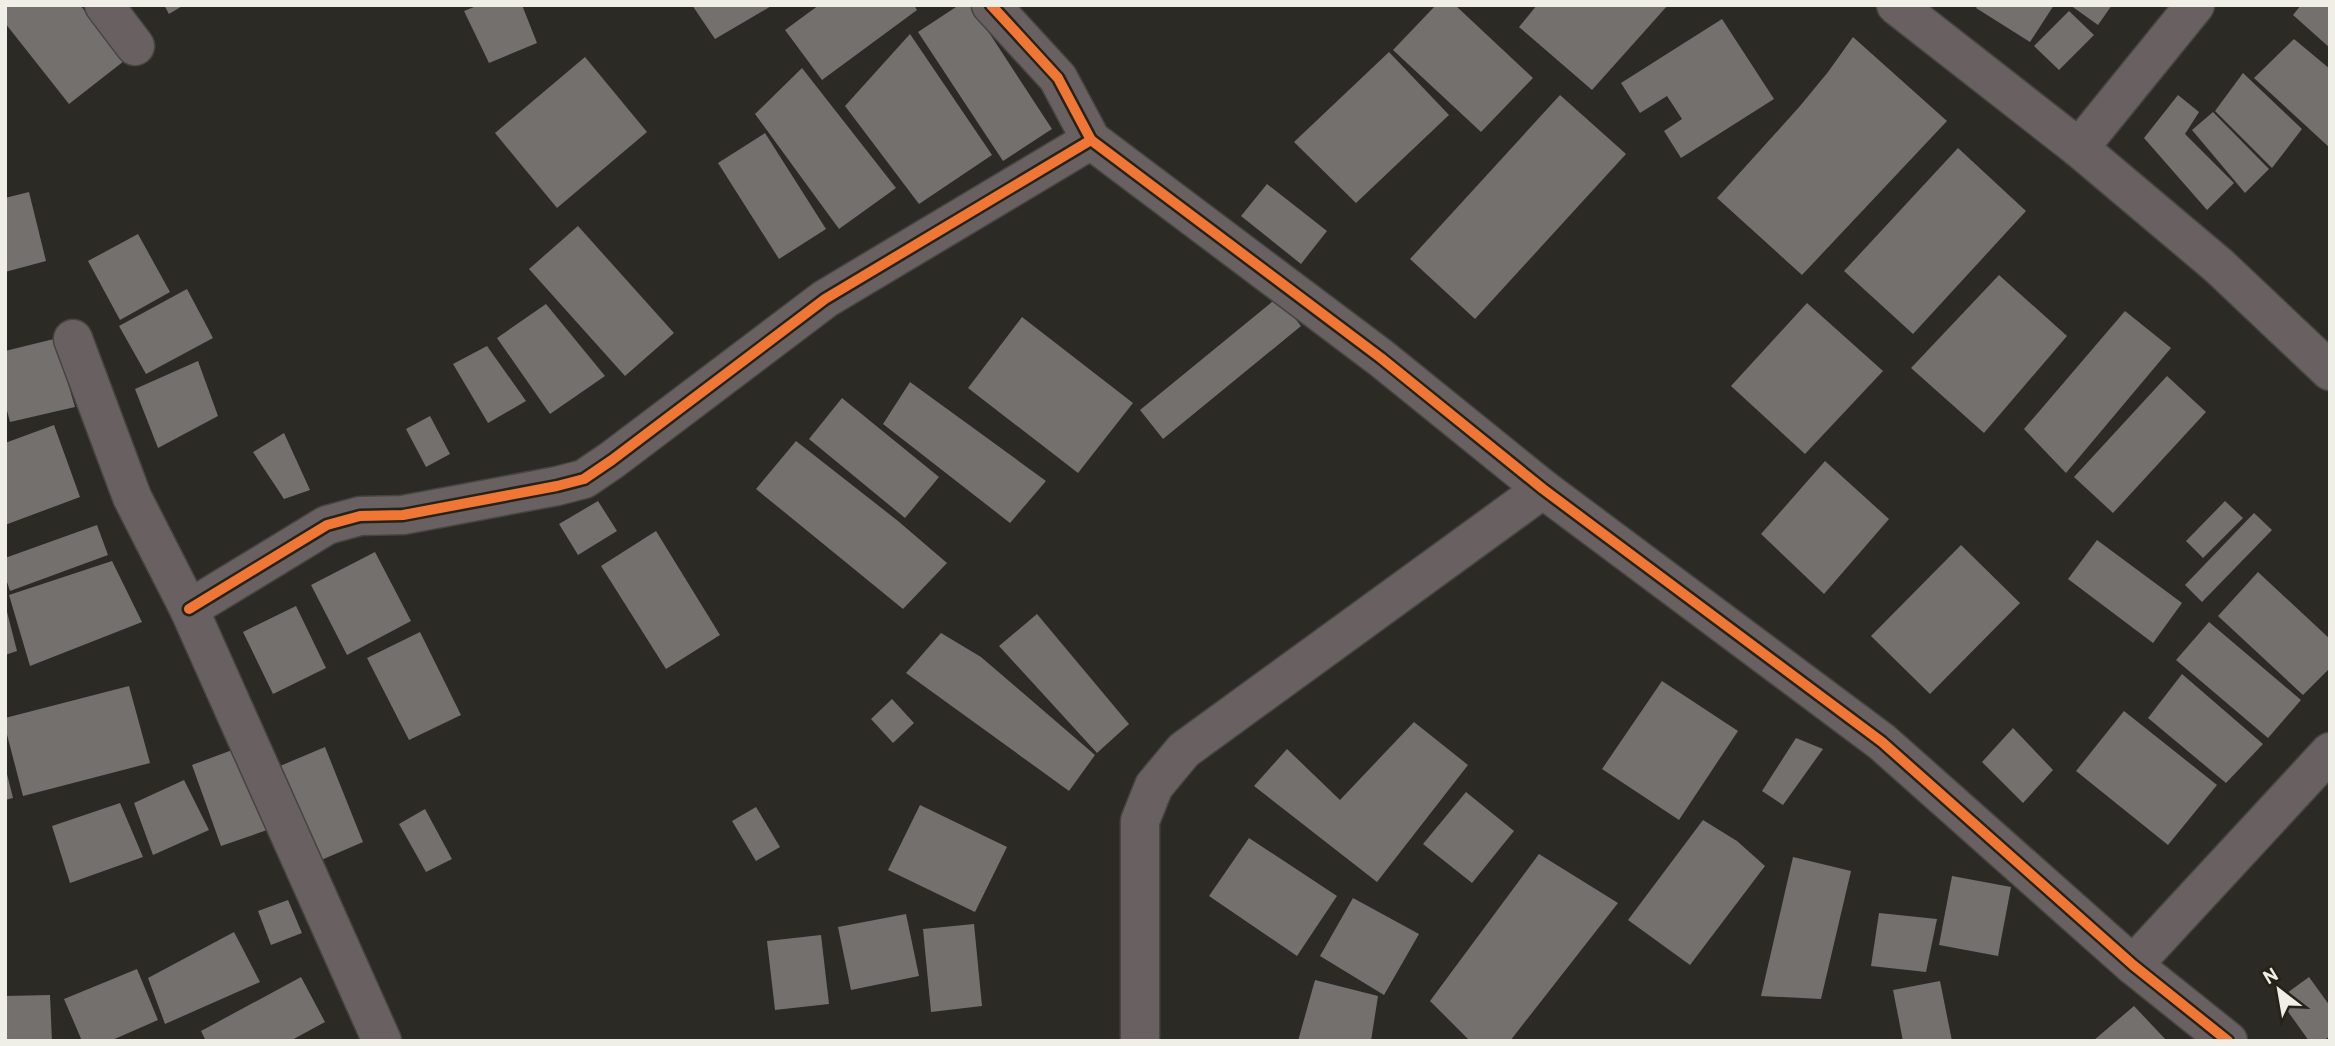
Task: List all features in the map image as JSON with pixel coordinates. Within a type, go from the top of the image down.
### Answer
[{"type":"street","points":[[104,5],[135,46]]},
{"type":"street","points":[[991,5],[1058,78],[1091,140],[1381,358],[1543,489],[1882,742],[2133,965],[2228,1041]]},
{"type":"street","points":[[1896,5],[2079,148],[2218,266],[2330,371]]},
{"type":"street","points":[[2079,148],[2195,5]]},
{"type":"street","points":[[189,608],[327,525],[360,516],[404,515],[584,479],[825,299],[1091,140]]},
{"type":"street","points":[[73,339],[132,497],[189,608],[382,1041]]},
{"type":"street","points":[[1140,1041],[1140,821],[1154,786],[1184,750],[1543,489]]},
{"type":"street","points":[[2133,965],[2330,752]]},
{"type":"building","points":[[5,5],[80,5],[124,61],[69,104],[5,23]]},
{"type":"building","points":[[164,5],[184,5],[169,14]]},
{"type":"building","points":[[479,5],[522,5],[537,43],[489,63],[464,11]]},
{"type":"building","points":[[692,5],[773,5],[715,39]]},
{"type":"building","points":[[819,5],[914,5],[917,10],[822,80],[785,30]]},
{"type":"building","points":[[959,5],[971,5],[1052,129],[1003,161],[918,32]]},
{"type":"building","points":[[1436,5],[1455,5],[1533,78],[1481,132],[1393,50]]},
{"type":"building","points":[[1537,5],[1668,5],[1592,90],[1519,27]]},
{"type":"building","points":[[1978,5],[2054,5],[2030,42],[1976,8]]},
{"type":"building","points":[[2070,5],[2112,5],[2098,25]]},
{"type":"building","points":[[2301,5],[2330,5],[2330,48],[2293,15]]},
{"type":"building","points":[[2069,11],[2094,35],[2059,70],[2034,46]]},
{"type":"building","points":[[1722,19],[1774,99],[1681,158],[1664,131],[1682,119],[1667,96],[1640,113],[1621,83]]},
{"type":"building","points":[[910,34],[992,155],[919,204],[845,106]]},
{"type":"building","points":[[1853,37],[1947,121],[1802,275],[1717,198],[1800,106]]},
{"type":"building","points":[[2294,39],[2330,69],[2330,148],[2254,78]]},
{"type":"building","points":[[1389,52],[1449,115],[1356,203],[1294,142]]},
{"type":"building","points":[[585,57],[647,132],[557,208],[495,133]]},
{"type":"building","points":[[802,68],[896,188],[839,229],[755,114]]},
{"type":"building","points":[[2243,73],[2302,129],[2272,168],[2215,111]]},
{"type":"building","points":[[1560,95],[1626,154],[1475,319],[1410,259]]},
{"type":"building","points":[[2178,95],[2199,112],[2185,134],[2234,183],[2207,210],[2144,138]]},
{"type":"building","points":[[2213,112],[2269,169],[2245,193],[2192,130]]},
{"type":"building","points":[[765,133],[826,229],[779,259],[718,163]]},
{"type":"building","points":[[1958,148],[2026,211],[1913,334],[1844,271]]},
{"type":"building","points":[[1267,184],[1327,231],[1301,264],[1241,216]]},
{"type":"building","points":[[29,192],[46,261],[5,272],[5,198]]},
{"type":"building","points":[[578,226],[674,333],[625,376],[529,269]]},
{"type":"building","points":[[138,234],[170,292],[120,320],[88,261]]},
{"type":"building","points":[[1999,275],[2067,336],[1984,433],[1911,368]]},
{"type":"building","points":[[187,289],[213,338],[146,374],[119,326]]},
{"type":"building","points":[[1278,297],[1301,326],[1163,439],[1140,410]]},
{"type":"building","points":[[1807,303],[1883,371],[1805,454],[1731,386]]},
{"type":"building","points":[[546,304],[605,376],[550,414],[497,338]]},
{"type":"building","points":[[2125,311],[2171,348],[2066,473],[2024,429]]},
{"type":"building","points":[[1022,317],[1133,403],[1078,473],[968,388]]},
{"type":"building","points":[[58,338],[75,407],[10,422],[5,403],[5,351]]},
{"type":"building","points":[[487,346],[526,401],[488,423],[453,364]]},
{"type":"building","points":[[198,361],[218,416],[158,448],[135,389]]},
{"type":"building","points":[[2167,376],[2206,412],[2113,513],[2074,477]]},
{"type":"building","points":[[910,382],[1046,481],[1010,523],[883,424]]},
{"type":"building","points":[[842,398],[939,477],[905,518],[809,439]]},
{"type":"building","points":[[430,416],[450,454],[426,467],[406,429]]},
{"type":"building","points":[[54,425],[80,497],[5,525],[5,443]]},
{"type":"building","points":[[284,433],[310,490],[284,499],[253,452]]},
{"type":"building","points":[[796,441],[947,563],[903,609],[756,489]]},
{"type":"building","points":[[1825,461],[1889,519],[1824,594],[1761,534]]},
{"type":"building","points":[[598,501],[617,531],[578,555],[559,524]]},
{"type":"building","points":[[2225,501],[2243,518],[2203,558],[2186,541]]},
{"type":"building","points":[[2254,513],[2272,530],[2202,602],[2185,585]]},
{"type":"building","points":[[97,525],[108,555],[10,591],[5,576],[5,558]]},
{"type":"building","points":[[656,531],[720,635],[666,669],[601,566]]},
{"type":"building","points":[[2097,540],[2182,603],[2153,643],[2068,579]]},
{"type":"building","points":[[1961,545],[2020,603],[1930,694],[1871,636]]},
{"type":"building","points":[[375,552],[411,621],[347,655],[311,585]]},
{"type":"building","points":[[112,561],[142,622],[30,666],[9,595]]},
{"type":"building","points":[[2258,572],[2330,639],[2330,668],[2303,695],[2218,616]]},
{"type":"building","points":[[5,604],[17,651],[5,655]]},
{"type":"building","points":[[296,606],[326,668],[273,694],[243,632]]},
{"type":"building","points":[[1037,614],[1129,724],[1097,753],[999,646]]},
{"type":"building","points":[[2209,622],[2301,700],[2268,738],[2176,660]]},
{"type":"building","points":[[420,632],[461,715],[409,740],[367,658]]},
{"type":"building","points":[[941,633],[981,657],[1095,755],[1069,791],[906,673]]},
{"type":"building","points":[[2182,674],[2263,744],[2226,783],[2148,718]]},
{"type":"building","points":[[1662,681],[1738,731],[1679,820],[1602,769]]},
{"type":"building","points":[[129,686],[150,763],[23,796],[5,718]]},
{"type":"building","points":[[892,699],[914,723],[893,743],[871,719]]},
{"type":"building","points":[[2124,711],[2217,785],[2168,845],[2076,771]]},
{"type":"building","points":[[1414,722],[1468,765],[1377,882],[1254,786],[1287,749],[1340,800]]},
{"type":"building","points":[[2013,728],[2053,770],[2023,803],[1982,762]]},
{"type":"building","points":[[1796,738],[1823,749],[1783,805],[1762,791]]},
{"type":"building","points":[[243,746],[273,828],[221,846],[192,765]]},
{"type":"building","points":[[325,747],[363,842],[319,861],[280,766]]},
{"type":"building","points":[[5,766],[13,798],[5,800]]},
{"type":"building","points":[[184,780],[209,830],[153,855],[134,803]]},
{"type":"building","points":[[1466,792],[1514,831],[1472,883],[1423,844]]},
{"type":"building","points":[[120,803],[143,857],[70,883],[52,826]]},
{"type":"building","points":[[920,805],[1007,847],[975,912],[888,870]]},
{"type":"building","points":[[756,807],[780,847],[756,861],[732,821]]},
{"type":"building","points":[[425,809],[452,859],[426,872],[399,824]]},
{"type":"building","points":[[1703,820],[1737,841],[1765,866],[1690,965],[1628,920]]},
{"type":"building","points":[[1249,838],[1337,896],[1297,956],[1209,896]]},
{"type":"building","points":[[1539,854],[1618,903],[1510,1041],[1470,1041],[1430,1001]]},
{"type":"building","points":[[1793,857],[1851,871],[1821,999],[1761,996]]},
{"type":"building","points":[[1952,876],[2011,887],[1998,956],[1939,945]]},
{"type":"building","points":[[1353,898],[1419,934],[1384,995],[1320,956]]},
{"type":"building","points":[[288,900],[302,933],[271,945],[258,911]]},
{"type":"building","points":[[1879,913],[1937,919],[1926,972],[1871,966]]},
{"type":"building","points":[[906,914],[919,976],[851,990],[838,927]]},
{"type":"building","points":[[974,924],[982,1006],[931,1012],[923,929]]},
{"type":"building","points":[[234,932],[260,982],[165,1024],[148,978]]},
{"type":"building","points":[[821,935],[829,1004],[775,1010],[767,941]]},
{"type":"building","points":[[137,969],[158,1020],[110,1041],[82,1041],[64,999]]},
{"type":"building","points":[[301,977],[325,1022],[290,1041],[206,1041],[201,1031]]},
{"type":"building","points":[[2309,977],[2330,1006],[2330,1036],[2323,1041],[2309,1041],[2279,999]]},
{"type":"building","points":[[1315,980],[1378,996],[1371,1041],[1298,1041]]},
{"type":"building","points":[[1940,981],[1952,1041],[1903,1041],[1893,990]]},
{"type":"building","points":[[50,995],[52,1041],[5,1041],[5,996]]},
{"type":"building","points":[[2134,1006],[2167,1041],[2093,1041]]},
{"type":"cycle path","points":[[991,5],[1058,78],[1091,140],[1381,358],[1543,489],[1882,742],[2133,965],[2228,1041]]},
{"type":"cycle path","points":[[189,609],[327,525],[360,516],[403,515],[584,479],[825,299],[1091,140]]}]
